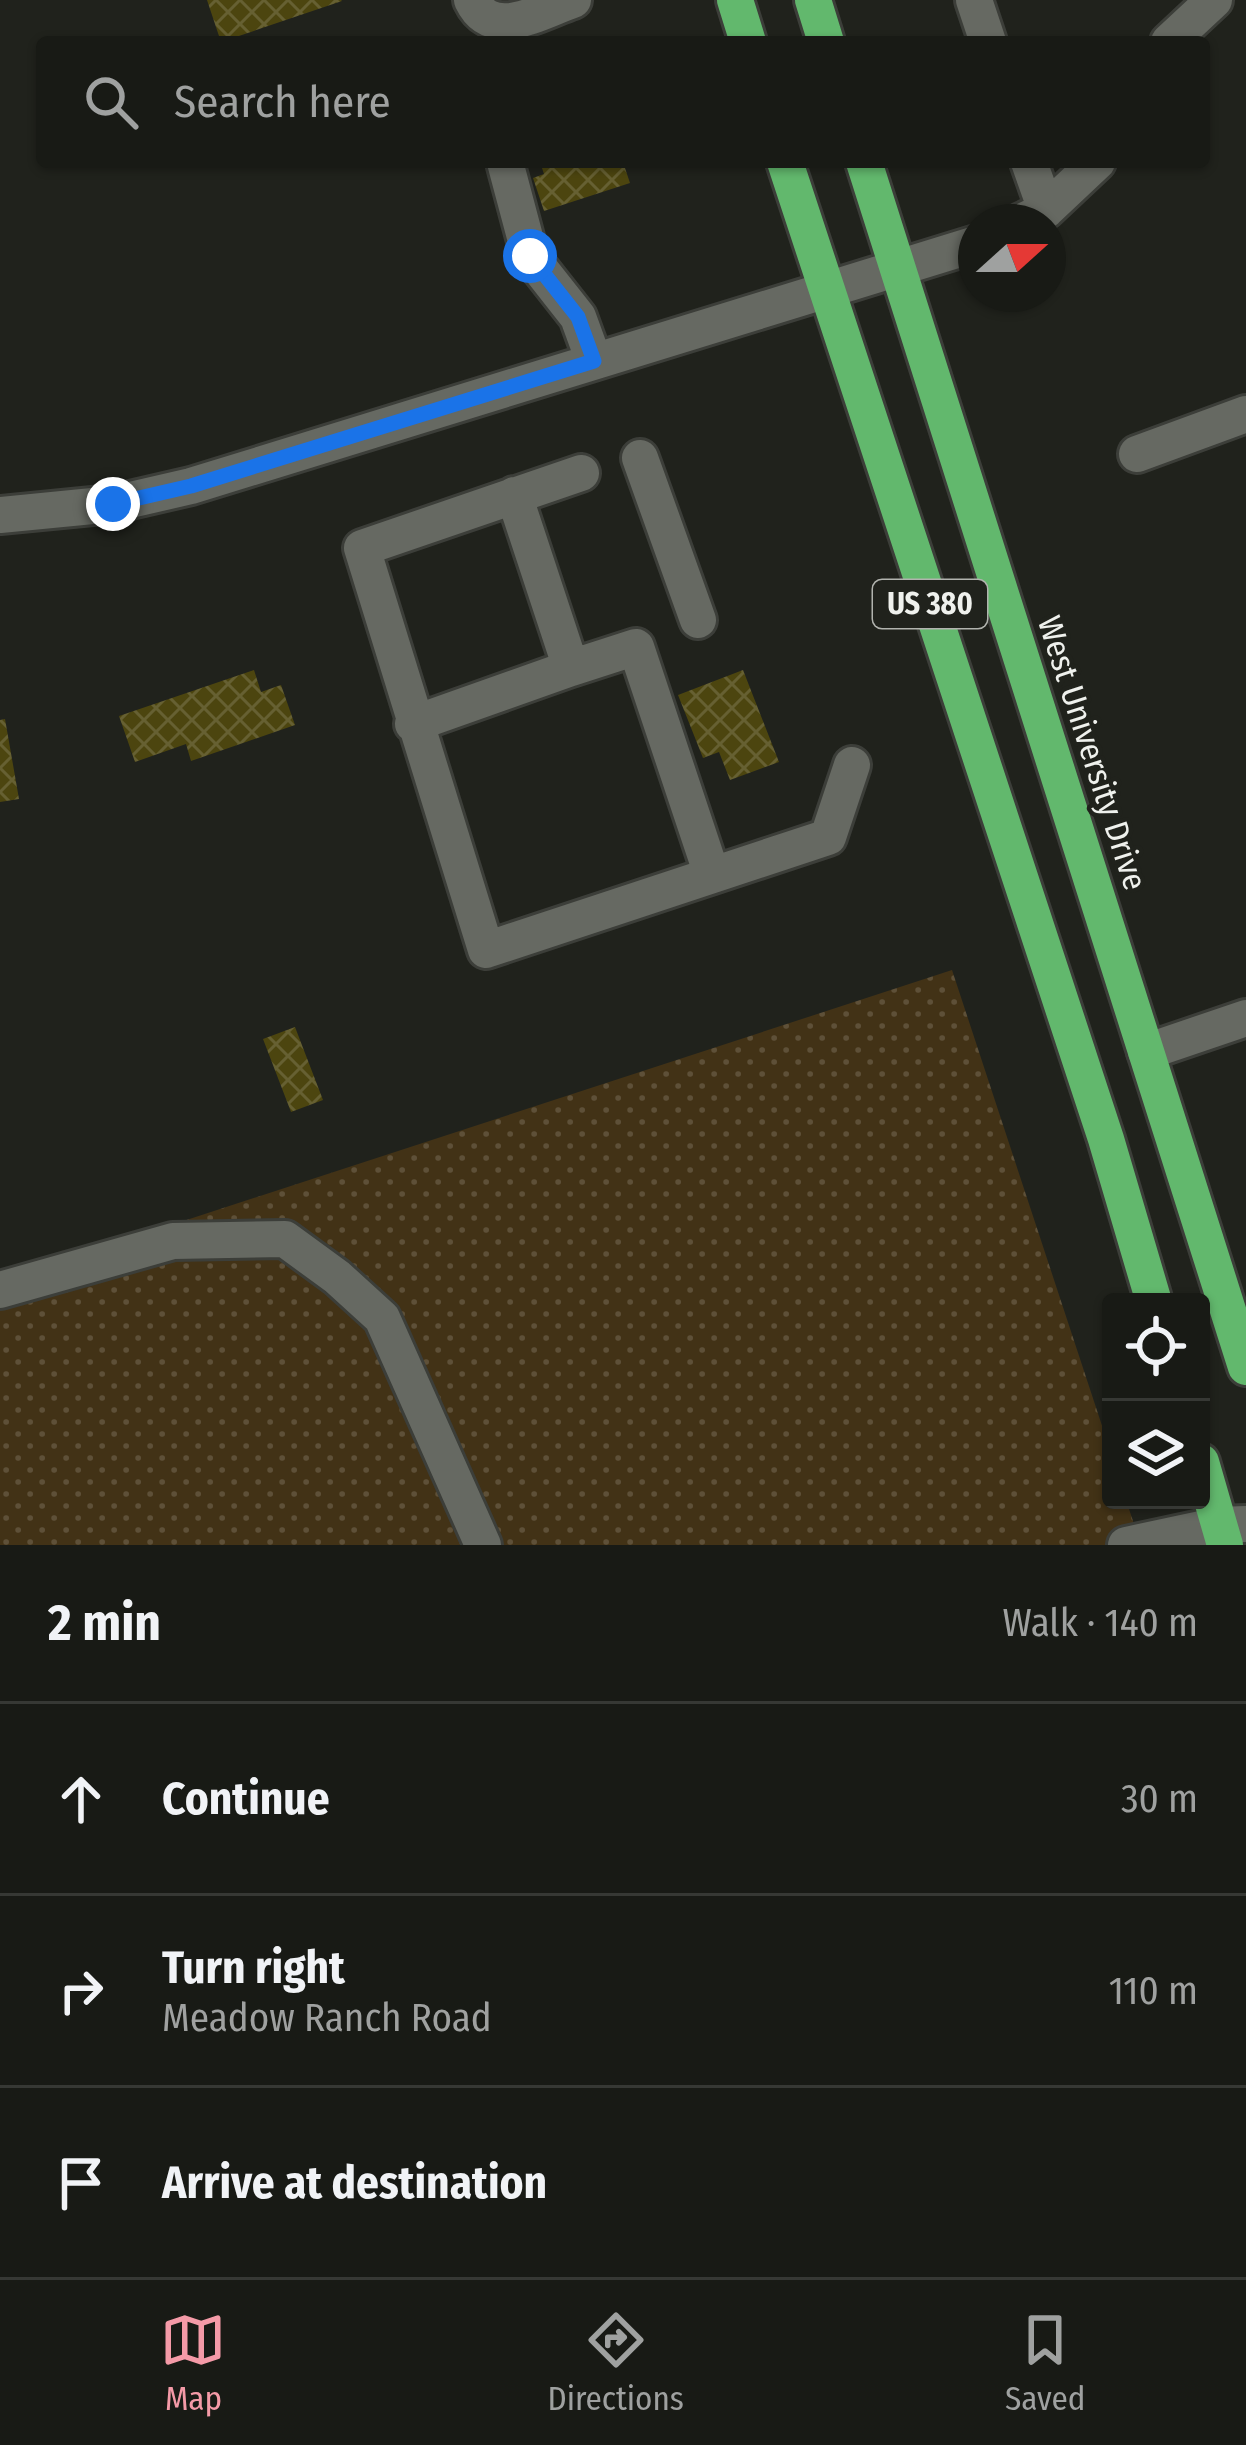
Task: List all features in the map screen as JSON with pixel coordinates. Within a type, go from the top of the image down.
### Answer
[{"type":"highway","points":[[735,0],[746,36]]},
{"type":"highway","points":[[813,0],[824,36]]},
{"type":"highway","name":"US 380","points":[[787,168],[1088,1083],[1151,1293]]},
{"type":"highway","name":"West University Drive","points":[[866,168],[1246,1367]]},
{"type":"highway","points":[[1210,1483],[1230,1531]]},
{"type":"street","points":[[472,0],[479,14],[490,22],[503,23],[573,0]]},
{"type":"street","points":[[974,0],[986,36]]},
{"type":"street","points":[[1175,36],[1214,0]]},
{"type":"street","points":[[508,168],[530,256],[578,317],[594,361]]},
{"type":"street","points":[[1030,168],[1033,204]]},
{"type":"street","points":[[1048,204],[1090,168]]},
{"type":"street","points":[[0,515],[113,504],[191,486],[958,250]]},
{"type":"street","points":[[1137,454],[1246,414]]},
{"type":"street","points":[[640,458],[698,620]]},
{"type":"street","points":[[581,473],[362,548],[486,950],[828,837],[852,765]]},
{"type":"street","points":[[514,495],[571,668]]},
{"type":"street","points":[[413,724],[636,647],[712,875]]},
{"type":"street","points":[[1146,1052],[1246,1018]]},
{"type":"street","points":[[0,1290],[173,1241],[285,1240],[337,1277],[382,1318],[483,1545]]},
{"type":"street","points":[[1126,1545],[1230,1531]]},
{"type":"shaded area","points":[[952,970],[1102,1426],[1102,1509],[1129,1509],[1141,1545],[0,1545],[0,1281]]},
{"type":"building","points":[[207,0],[342,1],[239,36],[219,36]]},
{"type":"building","points":[[542,168],[625,168],[630,183],[544,211],[533,178],[544,174]]},
{"type":"building","points":[[254,670],[261,692],[281,685],[295,725],[191,761],[186,744],[135,762],[119,716]]},
{"type":"building","points":[[743,670],[779,762],[730,780],[719,752],[703,758],[678,695]]},
{"type":"building","points":[[5,719],[19,799],[0,802],[0,720]]},
{"type":"building","points":[[295,1027],[323,1100],[291,1112],[263,1039]]},
{"type":"route","points":[[113,504],[191,486],[594,361],[578,317],[530,256]]}]
